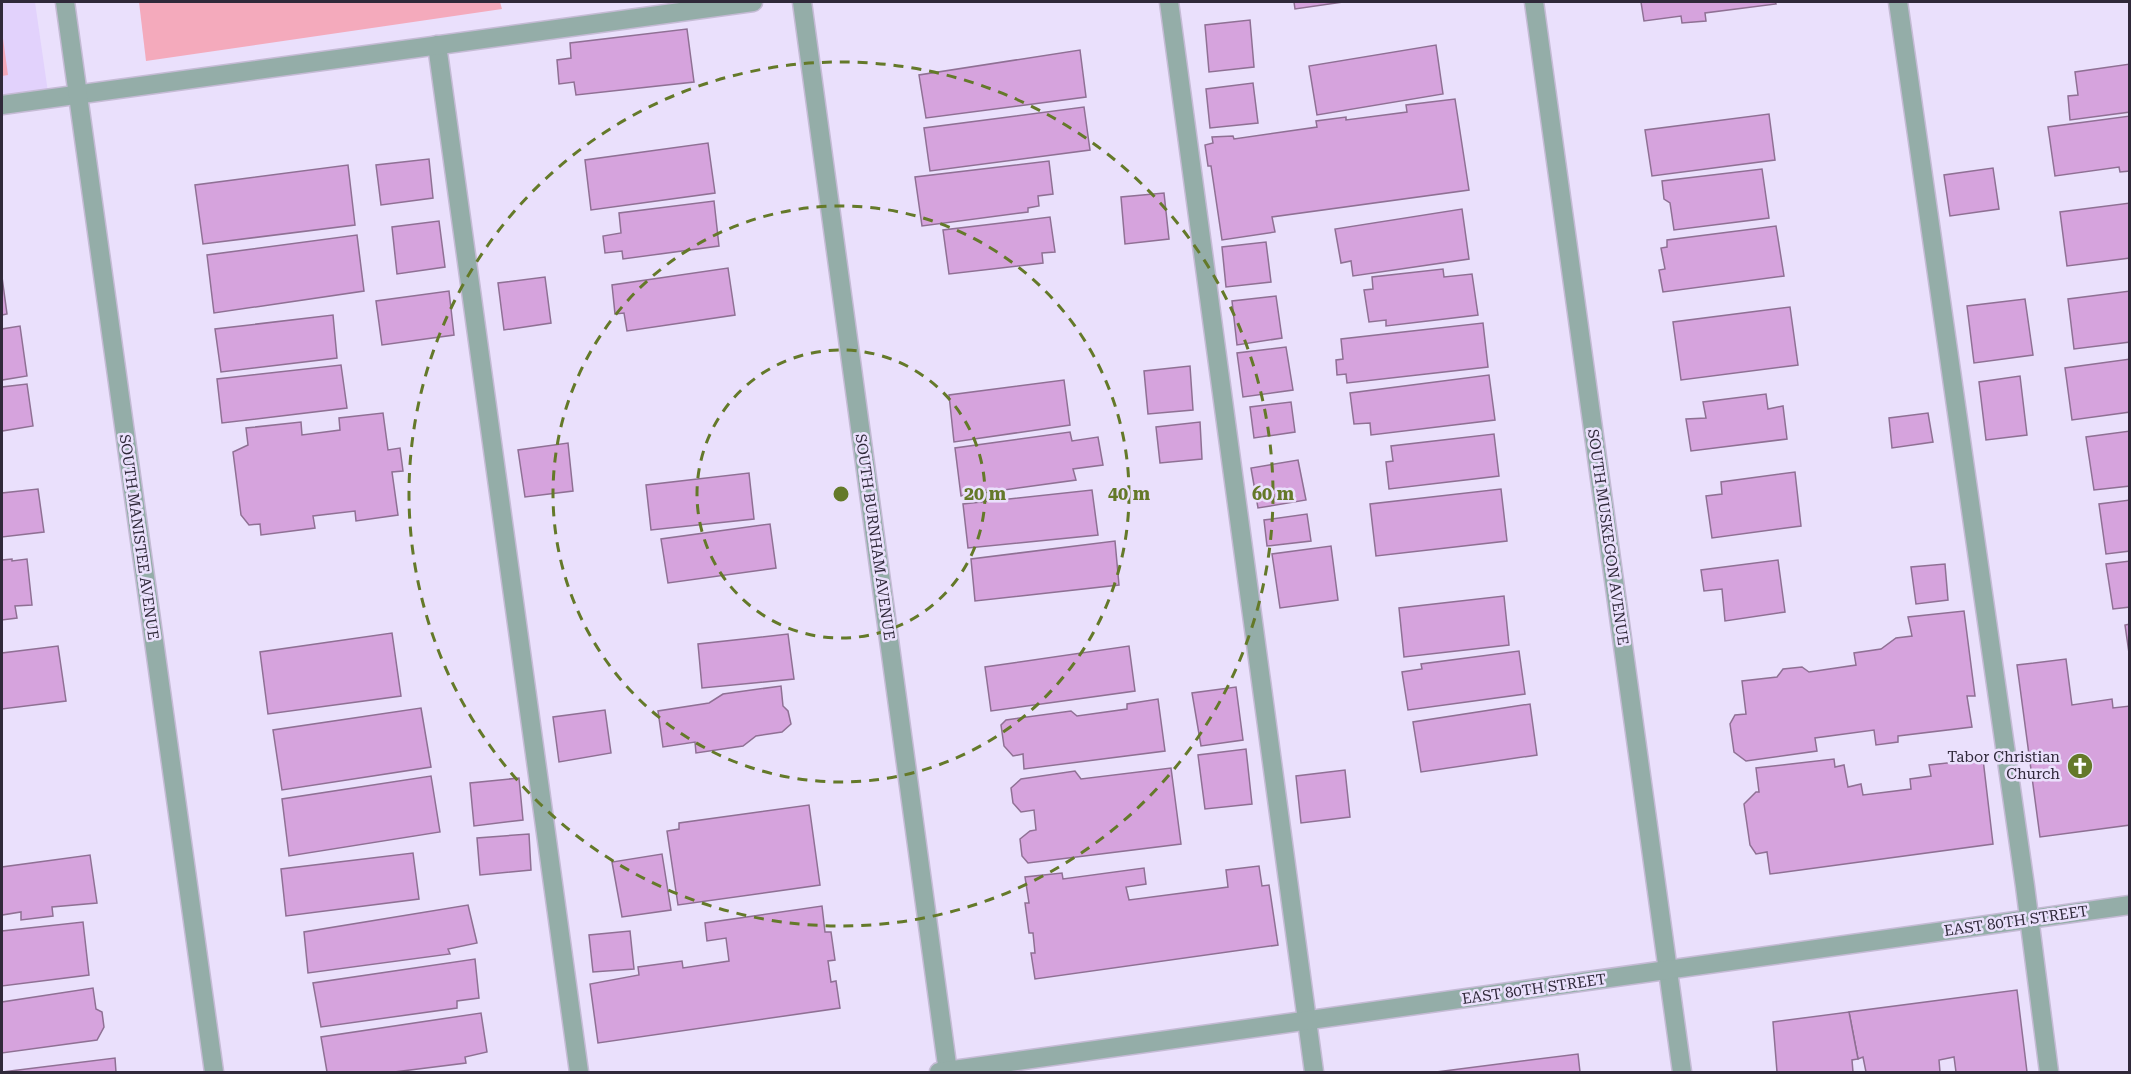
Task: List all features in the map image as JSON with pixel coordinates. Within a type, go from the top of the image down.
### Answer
[{"type":"street","name":"SOUTH MANISTEE AVENUE","points":[[65,2],[214,1072]]},
{"type":"street","points":[[2,105],[753,2]]},
{"type":"street","name":"SOUTH BURNHAM AVENUE","points":[[802,2],[945,1072]]},
{"type":"street","points":[[1169,2],[1314,1072]]},
{"type":"street","name":"SOUTH MUSKEGON AVENUE","points":[[1534,2],[1682,1072]]},
{"type":"street","points":[[1898,2],[2030,919],[2049,1072]]},
{"type":"street","points":[[436,45],[579,1072]]},
{"type":"street","name":"EAST 80TH STREET","points":[[945,1072],[2130,905]]},
{"type":"shaded area","points":[[2,2],[35,2],[49,99],[2,105]]},
{"type":"shaded area","points":[[139,2],[500,2],[502,9],[146,61]]},
{"type":"shaded area","points":[[2,31],[8,75],[2,76]]},
{"type":"building","points":[[1294,2],[1343,2],[1295,9]]},
{"type":"building","points":[[1641,2],[1775,2],[1776,4],[1705,13],[1706,21],[1682,23],[1681,16],[1644,21]]},
{"type":"building","points":[[1250,20],[1254,67],[1209,72],[1205,25]]},
{"type":"building","points":[[687,29],[694,82],[576,95],[574,82],[559,84],[557,60],[571,58],[570,43]]},
{"type":"building","points":[[1436,45],[1443,94],[1317,115],[1309,66]]},
{"type":"building","points":[[1080,50],[1086,97],[926,118],[919,75]]},
{"type":"building","points":[[2130,64],[2130,112],[2070,120],[2068,96],[2078,95],[2075,72]]},
{"type":"building","points":[[1253,83],[1258,123],[1210,128],[1206,89]]},
{"type":"building","points":[[1455,99],[1469,190],[1272,217],[1275,232],[1222,240],[1211,166],[1208,166],[1205,145],[1213,143],[1212,137],[1233,136],[1234,139],[1317,127],[1316,121],[1346,117],[1346,120],[1407,112],[1406,105]]},
{"type":"building","points":[[1084,107],[1090,150],[930,171],[924,128]]},
{"type":"building","points":[[1769,114],[1775,160],[1652,176],[1645,130]]},
{"type":"building","points":[[2130,116],[2130,171],[2120,172],[2119,167],[2055,176],[2048,127]]},
{"type":"building","points":[[708,143],[715,193],[591,210],[585,160]]},
{"type":"building","points":[[429,159],[433,198],[381,205],[376,165]]},
{"type":"building","points":[[1049,161],[1053,194],[1038,196],[1039,206],[1028,208],[1028,212],[922,226],[915,177]]},
{"type":"building","points":[[348,165],[355,225],[203,244],[195,185]]},
{"type":"building","points":[[1993,168],[1999,209],[1950,216],[1944,175]]},
{"type":"building","points":[[1762,169],[1769,218],[1674,230],[1670,203],[1664,199],[1662,181]]},
{"type":"building","points":[[1164,193],[1169,239],[1125,244],[1121,197]]},
{"type":"building","points":[[714,201],[719,246],[623,259],[622,251],[605,253],[603,236],[621,233],[619,213]]},
{"type":"building","points":[[2130,203],[2130,258],[2067,266],[2060,212]]},
{"type":"building","points":[[1462,209],[1469,259],[1353,276],[1351,261],[1341,263],[1335,229]]},
{"type":"building","points":[[1050,217],[1055,252],[1042,253],[1043,263],[949,274],[943,230]]},
{"type":"building","points":[[439,221],[445,267],[397,274],[392,227]]},
{"type":"building","points":[[1776,226],[1784,276],[1663,292],[1659,270],[1665,269],[1661,248],[1667,247],[1667,240]]},
{"type":"building","points":[[357,235],[364,291],[214,313],[207,255]]},
{"type":"building","points":[[1266,242],[1271,282],[1226,287],[1222,247]]},
{"type":"building","points":[[728,268],[735,315],[627,331],[624,313],[615,314],[612,285]]},
{"type":"building","points":[[1443,269],[1444,277],[1472,274],[1478,315],[1386,326],[1386,320],[1369,322],[1364,290],[1373,289],[1372,277]]},
{"type":"building","points":[[2,277],[7,314],[2,315]]},
{"type":"building","points":[[545,277],[551,323],[504,330],[498,283]]},
{"type":"building","points":[[449,291],[454,335],[382,345],[376,301]]},
{"type":"building","points":[[2130,291],[2130,342],[2074,349],[2068,299]]},
{"type":"building","points":[[1276,296],[1282,338],[1237,345],[1232,301]]},
{"type":"building","points":[[2025,299],[2033,355],[1974,363],[1967,306]]},
{"type":"building","points":[[1790,307],[1798,365],[1681,380],[1673,322]]},
{"type":"building","points":[[333,315],[337,358],[221,372],[215,329]]},
{"type":"building","points":[[1483,323],[1488,367],[1347,383],[1346,374],[1337,375],[1336,360],[1343,359],[1341,339]]},
{"type":"building","points":[[20,326],[27,376],[2,380],[2,329]]},
{"type":"building","points":[[1286,347],[1293,390],[1243,397],[1237,353]]},
{"type":"building","points":[[2130,359],[2130,412],[2072,420],[2065,368]]},
{"type":"building","points":[[341,365],[347,408],[222,423],[217,379]]},
{"type":"building","points":[[1190,366],[1193,410],[1148,414],[1144,371]]},
{"type":"building","points":[[1489,375],[1495,420],[1371,435],[1370,423],[1354,424],[1350,393]]},
{"type":"building","points":[[2020,376],[2027,435],[1986,440],[1979,382]]},
{"type":"building","points":[[1064,380],[1070,425],[954,442],[949,395]]},
{"type":"building","points":[[27,384],[33,426],[2,431],[2,387]]},
{"type":"building","points":[[1766,394],[1768,409],[1783,406],[1787,439],[1691,451],[1686,419],[1706,418],[1703,402]]},
{"type":"building","points":[[1291,402],[1295,432],[1254,438],[1250,407]]},
{"type":"building","points":[[383,413],[388,450],[400,448],[403,471],[392,472],[398,515],[356,521],[355,511],[313,516],[315,528],[261,535],[260,524],[249,525],[241,515],[233,452],[248,445],[246,428],[301,422],[302,435],[340,430],[339,418]]},
{"type":"building","points":[[1928,413],[1933,442],[1892,448],[1889,418]]},
{"type":"building","points":[[1200,422],[1202,459],[1160,463],[1156,427]]},
{"type":"building","points":[[2130,431],[2130,486],[2094,490],[2086,437]]},
{"type":"building","points":[[1070,432],[1072,441],[1098,437],[1103,465],[1073,469],[1076,480],[961,496],[955,448]]},
{"type":"building","points":[[1494,434],[1499,476],[1389,489],[1386,462],[1393,461],[1391,446]]},
{"type":"building","points":[[568,443],[573,491],[525,497],[518,450]]},
{"type":"building","points":[[1298,460],[1306,500],[1258,508],[1251,468]]},
{"type":"building","points":[[1795,472],[1801,526],[1712,538],[1706,496],[1722,494],[1721,482]]},
{"type":"building","points":[[749,473],[754,519],[651,530],[646,485]]},
{"type":"building","points":[[38,489],[44,532],[2,537],[2,493]]},
{"type":"building","points":[[1501,489],[1507,541],[1376,556],[1370,504]]},
{"type":"building","points":[[1092,490],[1098,535],[968,548],[963,504]]},
{"type":"building","points":[[2130,500],[2130,551],[2106,554],[2099,504]]},
{"type":"building","points":[[1307,514],[1311,541],[1267,546],[1264,520]]},
{"type":"building","points":[[770,524],[776,568],[668,583],[661,539]]},
{"type":"building","points":[[1115,541],[1119,585],[975,601],[971,559]]},
{"type":"building","points":[[1331,546],[1338,600],[1280,608],[1272,554]]},
{"type":"building","points":[[12,559],[12,561],[27,559],[32,605],[15,606],[17,618],[2,620],[2,560]]},
{"type":"building","points":[[1778,560],[1785,612],[1725,621],[1722,589],[1704,591],[1701,570]]},
{"type":"building","points":[[2130,561],[2130,607],[2113,609],[2106,564]]},
{"type":"building","points":[[1945,564],[1948,600],[1916,604],[1911,567]]},
{"type":"building","points":[[1504,596],[1509,645],[1404,657],[1399,608]]},
{"type":"building","points":[[1964,611],[1975,696],[1967,696],[1972,727],[1898,736],[1898,742],[1876,745],[1874,730],[1815,738],[1817,751],[1746,761],[1734,752],[1730,724],[1735,715],[1746,714],[1742,681],[1777,677],[1783,669],[1802,667],[1809,672],[1856,665],[1854,653],[1881,649],[1896,638],[1912,636],[1908,617]]},
{"type":"building","points":[[2130,624],[2130,660],[2125,625]]},
{"type":"building","points":[[392,633],[401,696],[268,714],[260,652]]},
{"type":"building","points":[[788,634],[794,679],[702,688],[698,644]]},
{"type":"building","points":[[58,646],[66,701],[2,709],[2,653]]},
{"type":"building","points":[[1129,646],[1135,691],[991,711],[985,667]]},
{"type":"building","points":[[1519,651],[1525,694],[1408,710],[1402,672],[1422,669],[1421,664]]},
{"type":"building","name":"Tabor Christian Church","points":[[2066,659],[2072,705],[2112,699],[2113,708],[2130,706],[2130,825],[2040,837],[2017,665]]},
{"type":"building","points":[[781,686],[783,706],[788,711],[791,724],[782,732],[756,736],[743,746],[696,753],[695,742],[663,747],[658,711],[709,703],[723,694]]},
{"type":"building","points":[[1236,687],[1243,740],[1201,746],[1192,693]]},
{"type":"building","points":[[1158,699],[1165,751],[1024,769],[1023,754],[1013,756],[1004,746],[1001,725],[1006,720],[1071,711],[1077,716],[1127,709],[1127,704]]},
{"type":"building","points":[[1530,704],[1537,755],[1421,772],[1413,722]]},
{"type":"building","points":[[421,708],[431,767],[282,790],[273,730]]},
{"type":"building","points":[[605,710],[611,753],[559,762],[553,717]]},
{"type":"building","points":[[1246,749],[1252,804],[1205,809],[1198,755]]},
{"type":"building","points":[[1834,759],[1835,767],[1844,765],[1848,787],[1861,784],[1863,795],[1911,789],[1910,779],[1931,776],[1929,765],[1983,759],[1993,844],[1770,874],[1767,852],[1756,854],[1750,845],[1744,804],[1756,792],[1759,792],[1756,768]]},
{"type":"building","points":[[1171,768],[1181,844],[1028,863],[1022,856],[1020,839],[1030,831],[1036,830],[1034,810],[1021,812],[1013,803],[1011,788],[1021,779],[1075,771],[1081,779]]},
{"type":"building","points":[[1345,770],[1350,817],[1301,823],[1296,776]]},
{"type":"building","points":[[431,776],[440,832],[289,856],[282,799]]},
{"type":"building","points":[[519,778],[523,820],[474,826],[470,783]]},
{"type":"building","points":[[809,805],[820,885],[678,905],[667,831],[679,829],[679,823]]},
{"type":"building","points":[[529,834],[531,870],[480,875],[477,838]]},
{"type":"building","points":[[413,853],[419,899],[286,916],[281,869]]},
{"type":"building","points":[[662,854],[671,910],[622,917],[612,862]]},
{"type":"building","points":[[90,855],[97,903],[52,907],[53,916],[21,920],[21,912],[2,915],[2,867]]},
{"type":"building","points":[[1259,866],[1262,886],[1269,885],[1278,945],[1035,979],[1031,953],[1035,953],[1033,933],[1029,933],[1025,903],[1029,903],[1025,877],[1062,873],[1063,879],[1144,868],[1146,884],[1126,887],[1129,900],[1228,887],[1226,870]]},
{"type":"building","points":[[468,905],[477,943],[448,949],[450,954],[308,973],[304,932]]},
{"type":"building","points":[[822,906],[825,932],[831,932],[835,960],[828,961],[831,982],[836,981],[840,1008],[598,1043],[590,984],[639,975],[638,967],[682,961],[683,968],[729,961],[726,938],[707,941],[705,923]]},
{"type":"building","points":[[83,922],[89,975],[2,986],[2,931]]},
{"type":"building","points":[[630,931],[634,969],[593,972],[589,935]]},
{"type":"building","points":[[475,959],[479,998],[457,1001],[457,1008],[321,1027],[313,983]]},
{"type":"building","points":[[93,988],[96,1009],[102,1012],[104,1027],[97,1040],[2,1053],[2,1002]]},
{"type":"building","points":[[2017,990],[2027,1072],[1956,1072],[1954,1057],[1939,1060],[1940,1072],[1866,1072],[1863,1057],[1858,1059],[1849,1012]]},
{"type":"building","points":[[1849,1012],[1858,1059],[1852,1060],[1853,1072],[1777,1072],[1773,1022]]},
{"type":"building","points":[[481,1013],[487,1052],[465,1057],[466,1063],[394,1072],[327,1072],[321,1037]]},
{"type":"building","points":[[1578,1054],[1580,1072],[1436,1072]]},
{"type":"building","points":[[115,1058],[116,1072],[2,1072]]},
{"type":"place","name":"Tabor Christian Church","points":[[2080,766]]}]
